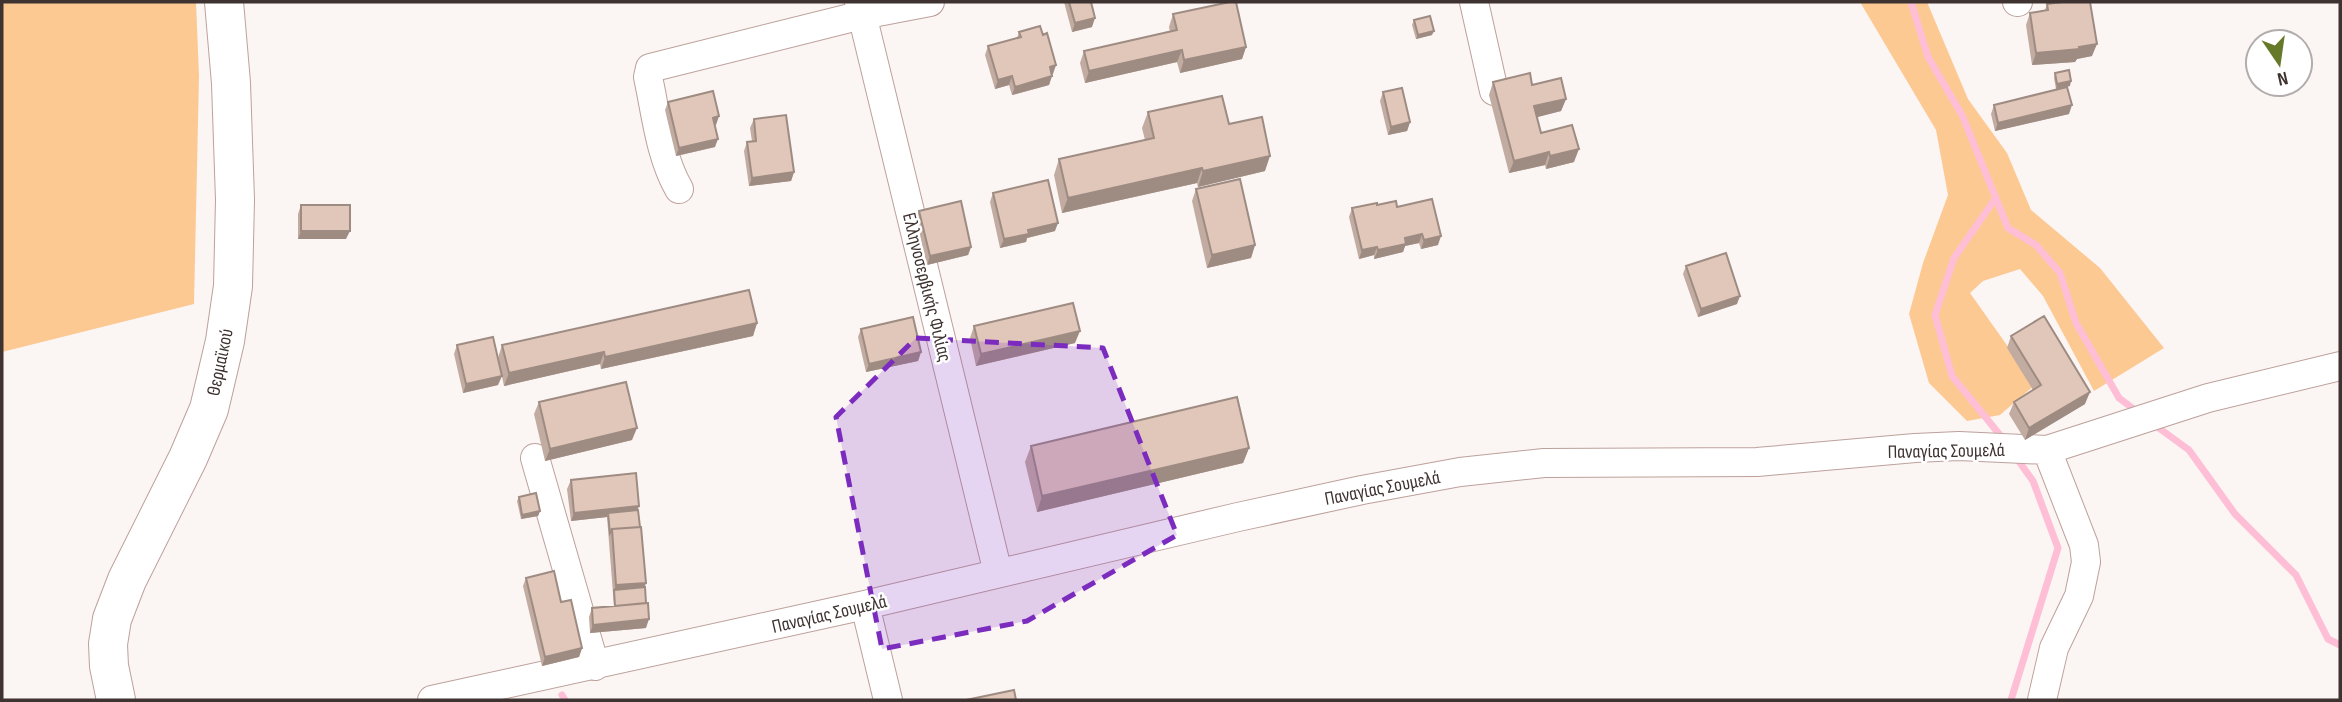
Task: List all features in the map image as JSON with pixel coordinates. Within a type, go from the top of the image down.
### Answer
[{"type":"street","name":"Θερμαϊκού","points":[[116,700],[109,666],[108,644],[112,620],[127,580],[188,458],[209,409],[225,341],[233,286],[235,200],[225,2]]},
{"type":"street","points":[[679,189],[660,137],[648,77],[650,68],[860,8],[930,2]]},
{"type":"street","points":[[1474,2],[1494,90]]},
{"type":"street","name":"Ελληνοσερβικής Φιλίας","points":[[860,8],[998,573]]},
{"type":"street","name":"Παναγίας Σουμελά","points":[[432,700],[490,693],[595,666],[1362,490],[1507,465],[1707,464],[1789,460],[1915,448],[2036,449],[2208,398],[2340,366]]},
{"type":"street","points":[[2036,449],[2062,493],[2084,545],[2086,562],[2079,596],[2054,648],[2042,700]]},
{"type":"street","points":[[535,458],[595,666]]},
{"type":"street","points":[[865,605],[888,700]]},
{"type":"highlighted area","points":[[916,338],[1103,348],[1177,535],[1027,621],[882,649],[836,417]]},
{"type":"shaded area","points":[[2,2],[196,2],[199,76],[194,304],[2,352]]},
{"type":"shaded area","points":[[1860,2],[1927,2],[1968,99],[2007,153],[2031,210],[2100,268],[2164,348],[2094,391],[2043,296],[2020,269],[1983,281],[1970,293],[2035,385],[2000,415],[1967,421],[1929,383],[1909,314],[1923,263],[1948,195],[1936,130]]},
{"type":"building","points":[[1069,2],[1091,2],[1095,18],[1075,23]]},
{"type":"building","points":[[1236,2],[1246,47],[1184,60],[1182,50],[1089,71],[1084,51],[1177,30],[1173,14]]},
{"type":"building","points":[[2090,2],[2097,44],[2079,47],[2080,49],[2036,53],[2030,13],[2048,10],[2047,4]]},
{"type":"building","points":[[1430,16],[1434,31],[1418,35],[1414,20]]},
{"type":"building","points":[[1040,26],[1043,35],[1047,33],[1056,65],[1050,67],[1052,76],[1015,87],[1012,76],[998,80],[988,46],[1021,37],[1019,32]]},
{"type":"building","points":[[2069,70],[2071,81],[2057,84],[2055,73]]},
{"type":"building","points":[[1530,73],[1532,85],[1561,78],[1566,99],[1534,106],[1541,133],[1572,125],[1579,149],[1550,156],[1549,152],[1514,161],[1493,82]]},
{"type":"building","points":[[2067,87],[2072,105],[1998,123],[1994,105]]},
{"type":"building","points":[[1402,88],[1410,122],[1391,127],[1383,92]]},
{"type":"building","points":[[713,91],[719,116],[713,118],[718,139],[679,148],[668,102]]},
{"type":"building","points":[[1222,96],[1229,124],[1262,117],[1270,156],[1068,198],[1059,159],[1154,138],[1148,112]]},
{"type":"building","points":[[786,115],[794,172],[752,178],[747,142],[756,141],[754,119]]},
{"type":"building","points":[[1240,179],[1255,245],[1212,255],[1196,189]]},
{"type":"building","points":[[1048,180],[1058,223],[1028,230],[1029,234],[1004,239],[993,193]]},
{"type":"building","points":[[1432,199],[1441,236],[1424,240],[1422,234],[1405,238],[1406,244],[1378,250],[1377,247],[1362,250],[1352,208],[1396,201],[1397,207]]},
{"type":"building","points":[[961,201],[971,247],[930,256],[919,211]]},
{"type":"building","points":[[301,205],[350,205],[350,231],[301,231]]},
{"type":"building","points":[[1726,253],[1740,296],[1701,309],[1686,266]]},
{"type":"building","points":[[749,290],[757,323],[605,357],[604,352],[509,373],[502,345]]},
{"type":"building","points":[[1073,303],[1080,331],[981,354],[974,326]]},
{"type":"building","points":[[2044,316],[2090,392],[2029,428],[2014,402],[2041,385],[2011,336]]},
{"type":"building","points":[[913,317],[921,352],[869,364],[861,329]]},
{"type":"building","points":[[493,337],[502,376],[466,384],[457,345]]},
{"type":"building","points":[[626,382],[637,428],[550,449],[539,402]]},
{"type":"building","points":[[1237,397],[1249,448],[1042,496],[1031,446]]},
{"type":"building","points":[[636,473],[639,506],[574,513],[571,480]]},
{"type":"building","points":[[536,493],[540,511],[522,515],[519,497]]},
{"type":"building","points":[[638,510],[640,527],[612,529],[610,533],[608,513]]},
{"type":"building","points":[[641,527],[646,583],[616,585],[612,529]]},
{"type":"building","points":[[554,571],[561,602],[571,600],[582,648],[545,657],[526,578]]},
{"type":"building","points":[[645,587],[646,603],[615,606],[614,590]]},
{"type":"building","points":[[648,603],[649,619],[593,625],[592,608]]},
{"type":"building","points":[[1014,690],[1016,700],[966,700]]},
{"type":"waterway","points":[[1911,2],[1928,57],[1962,115],[2008,228],[2036,245],[2060,273],[2076,323],[2119,398],[2139,413]]},
{"type":"waterway","points":[[1995,199],[1954,258],[1935,315],[1952,376],[2004,440]]},
{"type":"waterway","points":[[2152,423],[2189,450],[2235,514],[2296,575],[2328,639],[2340,645]]},
{"type":"waterway","points":[[2011,700],[2058,548],[2033,481],[2015,456]]},
{"type":"waterway","points":[[562,695],[565,700]]}]
